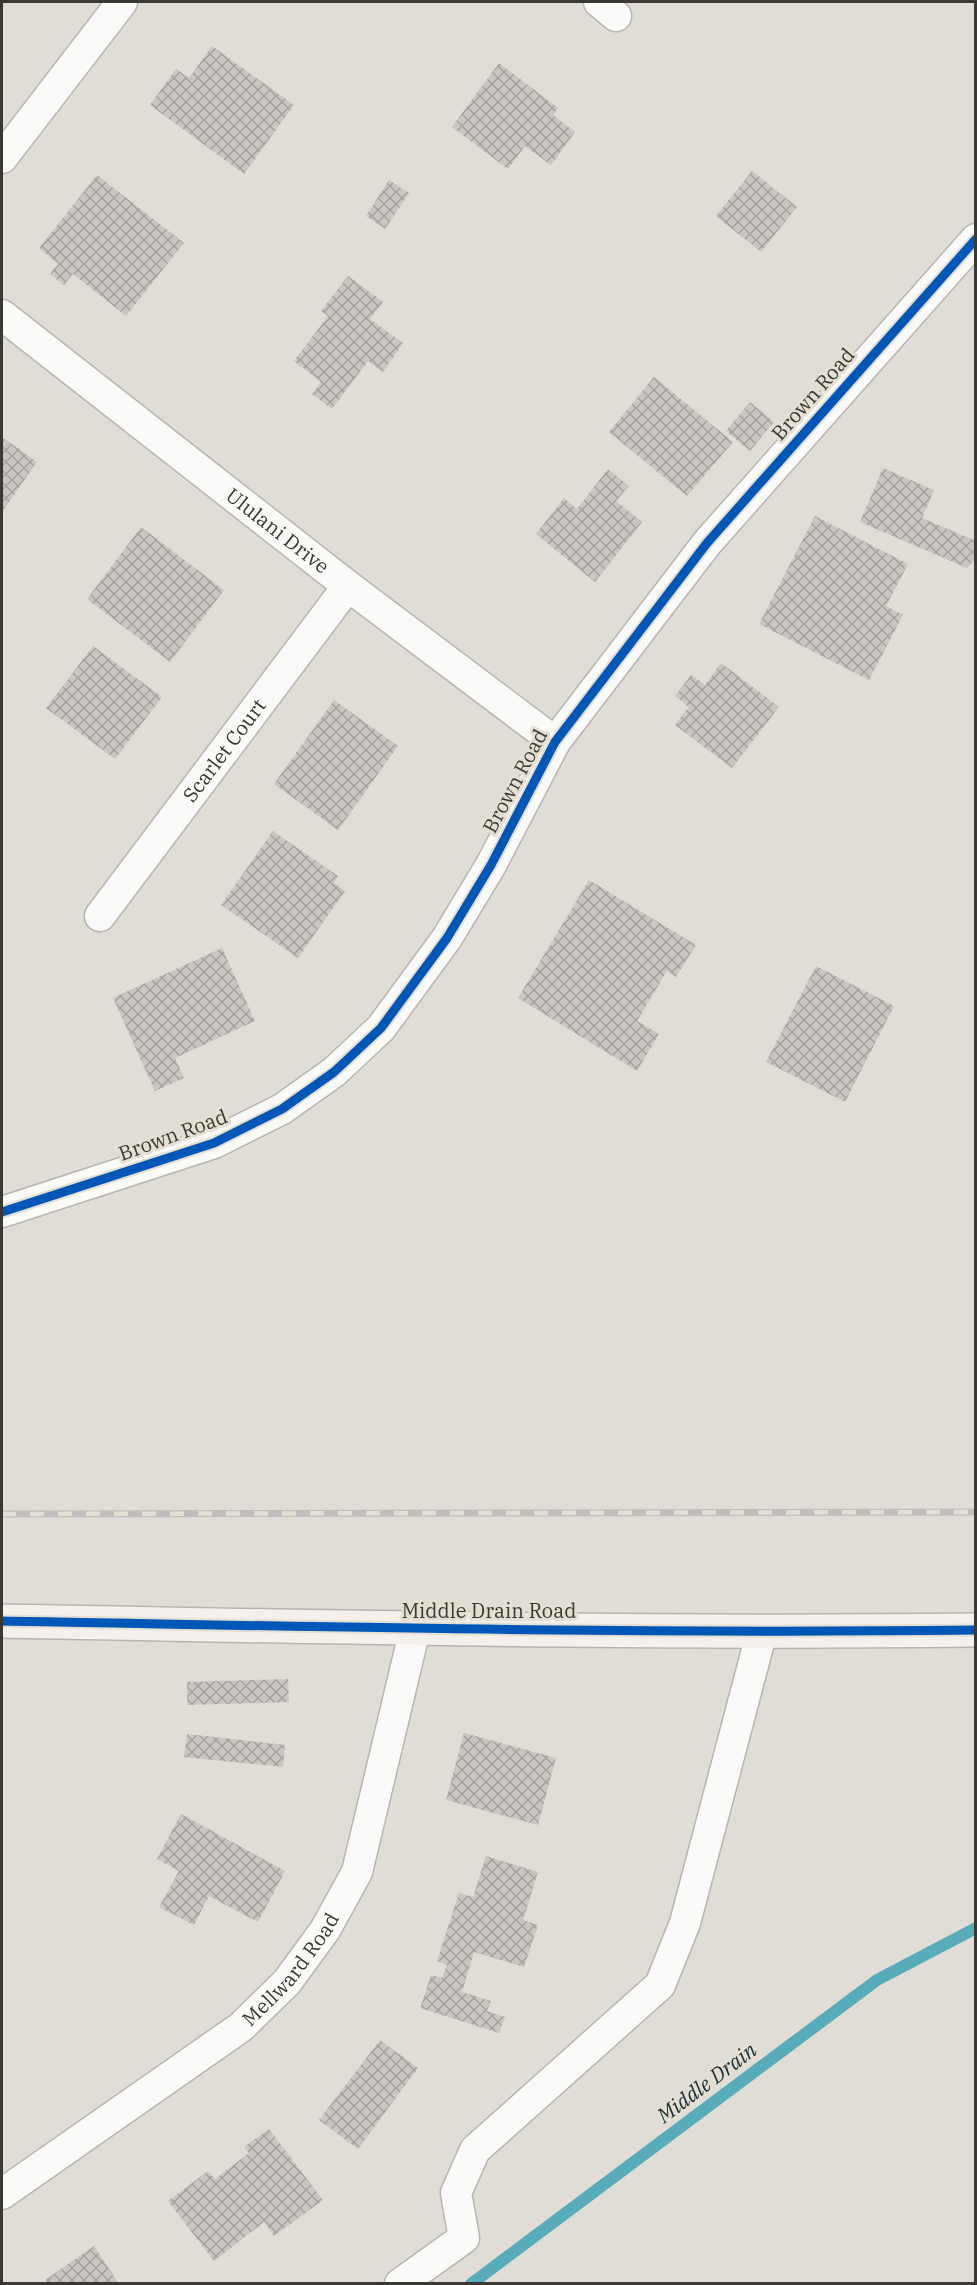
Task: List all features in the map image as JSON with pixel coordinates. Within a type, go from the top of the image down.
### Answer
[{"type":"street","points":[[2,158],[122,2]]},
{"type":"street","name":"Brown Road","points":[[2,1212],[214,1143],[282,1109],[334,1072],[381,1028],[447,938],[491,865],[555,742],[707,543],[975,239]]},
{"type":"street","name":"Ululani Drive","points":[[2,315],[348,586],[555,742]]},
{"type":"street","name":"Scarlet Court","points":[[100,916],[348,586]]},
{"type":"street","name":"Middle Drain Road","points":[[2,1621],[415,1629],[975,1630]]},
{"type":"street","name":"Mellward Road","points":[[2,2194],[241,2027],[287,1982],[326,1930],[357,1872],[415,1629]]},
{"type":"street","points":[[400,2283],[464,2238],[456,2193],[475,2150],[660,1985],[685,1923],[762,1631]]},
{"type":"building","points":[[212,46],[294,105],[244,174],[150,105],[176,69],[189,78]]},
{"type":"building","points":[[499,63],[558,108],[553,115],[575,132],[551,165],[525,146],[508,169],[452,127]]},
{"type":"building","points":[[752,171],[797,207],[761,252],[716,216]]},
{"type":"building","points":[[97,175],[184,243],[126,316],[73,274],[64,285],[50,274],[58,264],[39,248]]},
{"type":"building","points":[[389,180],[409,193],[385,229],[366,216]]},
{"type":"building","points":[[348,276],[383,302],[370,319],[403,343],[383,372],[368,361],[332,409],[312,394],[321,382],[294,361],[328,316],[321,311]]},
{"type":"building","points":[[654,377],[733,442],[687,496],[609,432]]},
{"type":"building","points":[[750,402],[774,422],[750,451],[726,431]]},
{"type":"building","points":[[2,437],[37,462],[2,512]]},
{"type":"building","points":[[883,468],[934,490],[922,518],[976,541],[976,558],[967,568],[860,522]]},
{"type":"building","points":[[608,469],[629,486],[616,501],[642,522],[595,582],[536,534],[564,498],[577,509]]},
{"type":"building","points":[[815,516],[908,564],[886,606],[903,615],[869,680],[759,624]]},
{"type":"building","points":[[141,527],[224,590],[170,662],[87,599]]},
{"type":"building","points":[[93,646],[162,697],[115,759],[46,708]]},
{"type":"building","points":[[721,663],[779,707],[732,768],[675,725],[689,707],[675,696],[691,675],[705,685]]},
{"type":"building","points":[[334,700],[398,746],[338,830],[274,784]]},
{"type":"building","points":[[273,831],[338,876],[334,883],[345,891],[298,958],[221,905]]},
{"type":"building","points":[[589,880],[696,945],[676,977],[667,971],[637,1021],[659,1034],[637,1071],[518,998]]},
{"type":"building","points":[[222,948],[255,1021],[175,1058],[184,1078],[155,1091],[113,998]]},
{"type":"building","points":[[816,966],[894,1006],[845,1102],[766,1062]]},
{"type":"building","points":[[288,1679],[289,1702],[187,1705],[187,1682]]},
{"type":"building","points":[[464,1733],[556,1758],[538,1825],[446,1800]]},
{"type":"building","points":[[187,1734],[285,1745],[283,1767],[184,1757]]},
{"type":"building","points":[[181,1814],[285,1871],[258,1922],[209,1896],[194,1925],[159,1907],[179,1871],[157,1859]]},
{"type":"building","points":[[486,1856],[538,1872],[523,1920],[538,1925],[524,1967],[474,1952],[462,1992],[491,2001],[487,2011],[505,2017],[499,2033],[420,2008],[431,1975],[442,1978],[447,1965],[437,1961],[459,1893],[473,1897]]},
{"type":"building","points":[[380,2040],[418,2068],[358,2149],[319,2120]]},
{"type":"building","points":[[269,2129],[323,2200],[274,2236],[264,2222],[214,2261],[168,2201],[208,2171],[215,2179],[249,2153],[244,2147]]},
{"type":"building","points":[[94,2246],[119,2284],[48,2284],[45,2280]]},
{"type":"waterway","name":"Middle Drain","points":[[471,2284],[877,1980],[976,1928]]},
{"type":"railway","points":[[2,1514],[976,1512]]},
{"type":"cycle path","points":[[2,1212],[214,1143],[282,1109],[334,1072],[381,1028],[447,938],[491,865],[555,742],[707,543],[976,239]]},
{"type":"cycle path","points":[[2,1621],[367,1628],[976,1630]]}]
